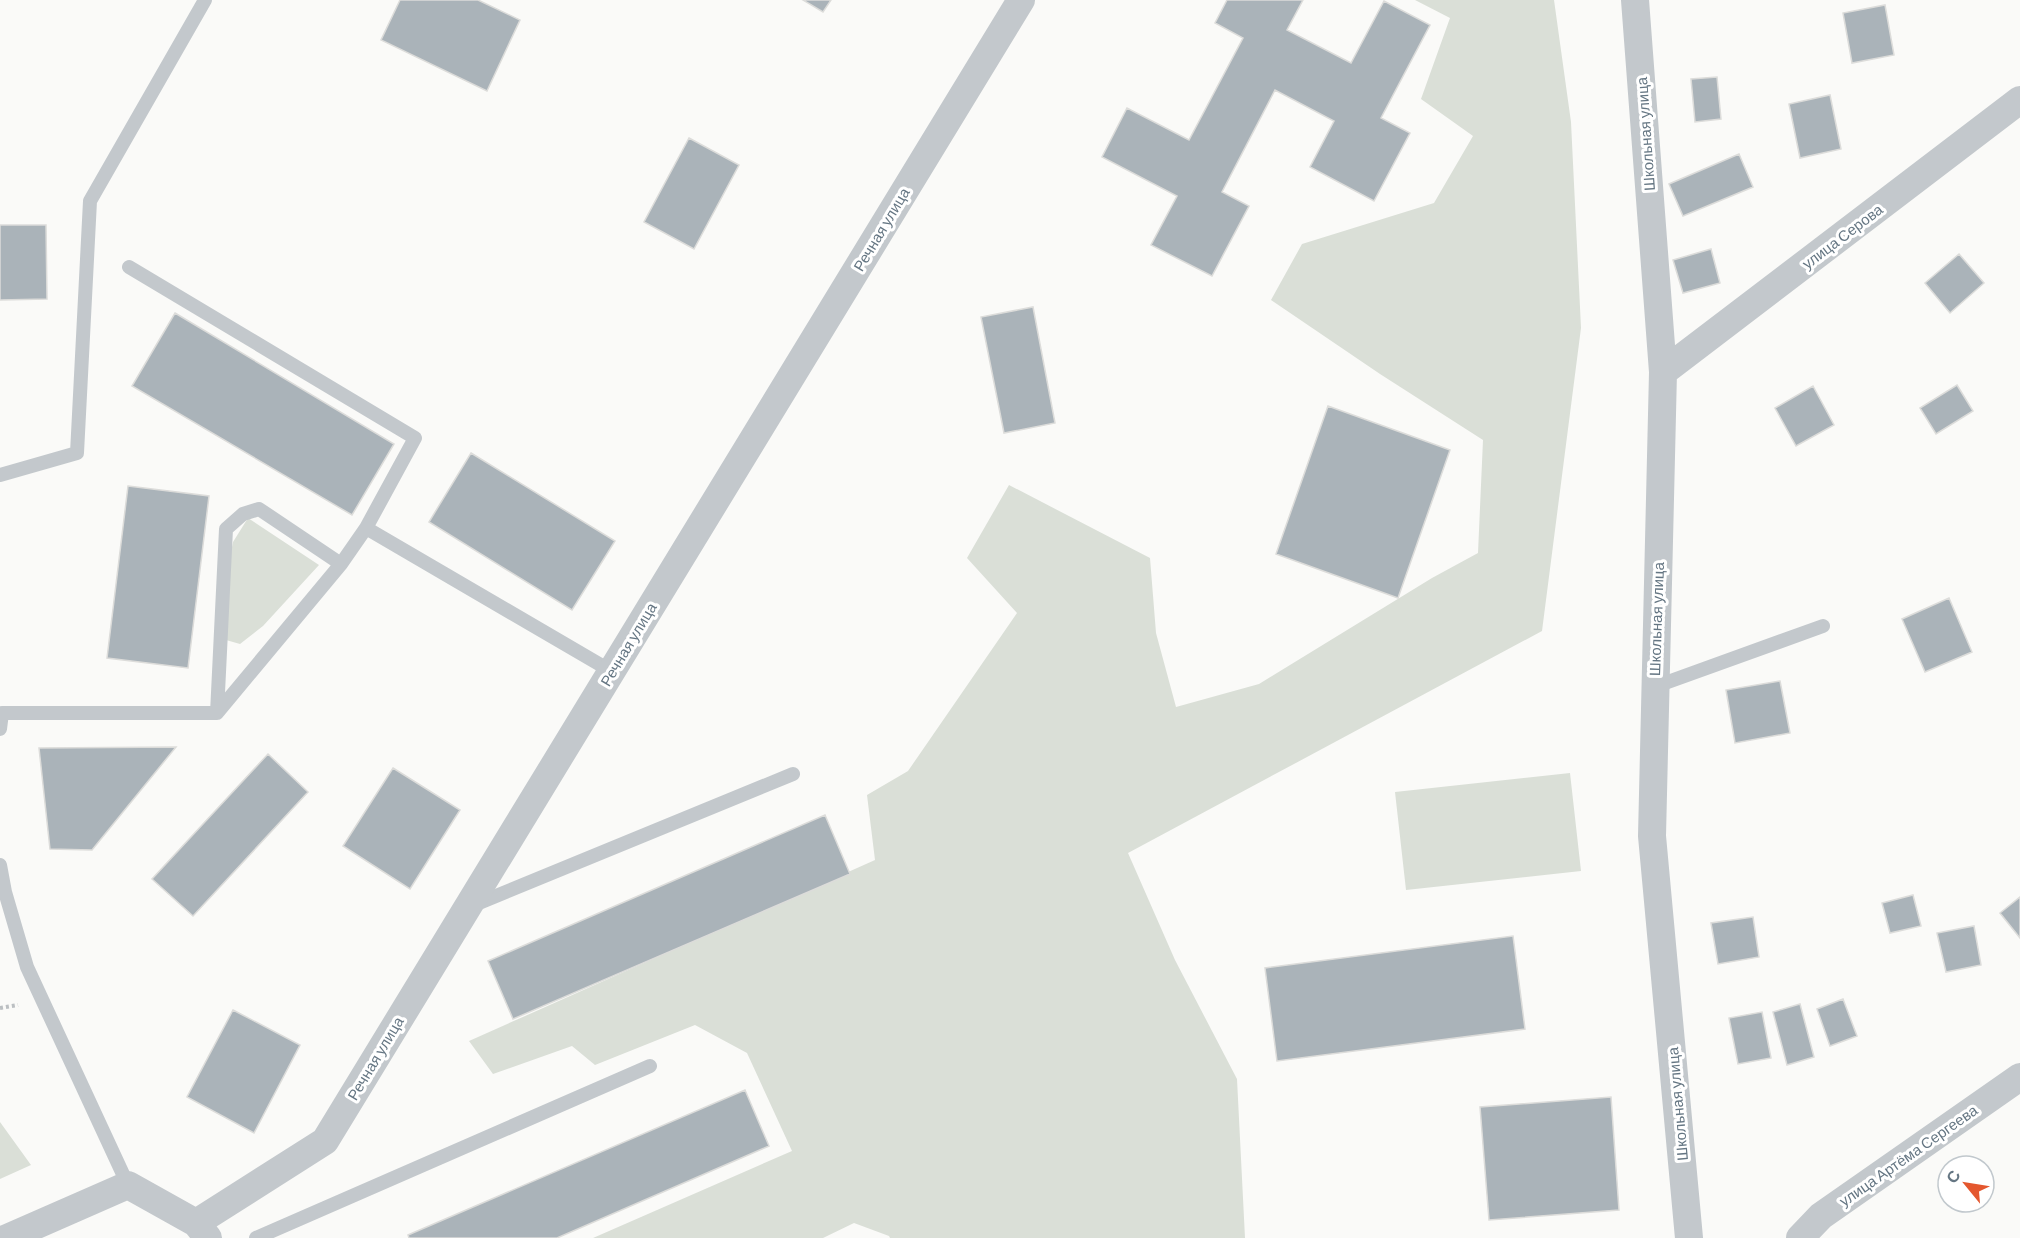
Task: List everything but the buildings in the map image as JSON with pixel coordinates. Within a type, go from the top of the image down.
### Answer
[{"type":"street","name":"Речная улица","points":[[202,1230],[325,1141],[1021,0]]},
{"type":"street","name":"Школьная улица","points":[[1635,0],[1663,372],[1652,836],[1689,1238]]},
{"type":"street","name":"улица Серова","points":[[1663,372],[2020,100]]},
{"type":"street","name":"улица Артёма Сергеева","points":[[1800,1238],[1821,1216],[2020,1077]]},
{"type":"street","points":[[7,1238],[128,1185],[202,1230]]},
{"type":"lane","points":[[0,475],[77,453],[90,201],[206,0]]},
{"type":"lane","points":[[129,267],[415,438],[366,528],[341,564],[217,713]]},
{"type":"lane","points":[[217,713],[226,529],[243,514],[259,510],[341,564]]},
{"type":"lane","points":[[366,528],[611,671]]},
{"type":"lane","points":[[1654,687],[1823,626]]},
{"type":"lane","points":[[0,729],[2,713],[217,713]]},
{"type":"lane","points":[[466,908],[793,774]]},
{"type":"lane","points":[[0,865],[5,892],[27,967],[128,1185]]},
{"type":"lane","points":[[256,1238],[650,1066]]},
{"type":"shaded area","points":[[1415,0],[1554,0],[1571,122],[1581,328],[1542,631],[1128,853],[1175,960],[1237,1079],[1245,1238],[890,1238],[854,1223],[823,1238],[593,1238],[792,1151],[747,1053],[695,1025],[595,1065],[572,1046],[493,1074],[469,1041],[875,860],[867,795],[908,771],[1017,613],[967,558],[1009,485],[1150,558],[1156,633],[1176,707],[1259,684],[1432,578],[1478,553],[1483,440],[1271,300],[1302,244],[1434,203],[1473,136],[1421,99],[1450,18]]},
{"type":"shaded area","points":[[248,518],[319,565],[263,626],[240,644],[226,640],[231,552],[233,542]]},
{"type":"shaded area","points":[[1570,773],[1581,871],[1406,890],[1395,792]]},
{"type":"shaded area","points":[[0,1122],[31,1165],[0,1179]]}]
